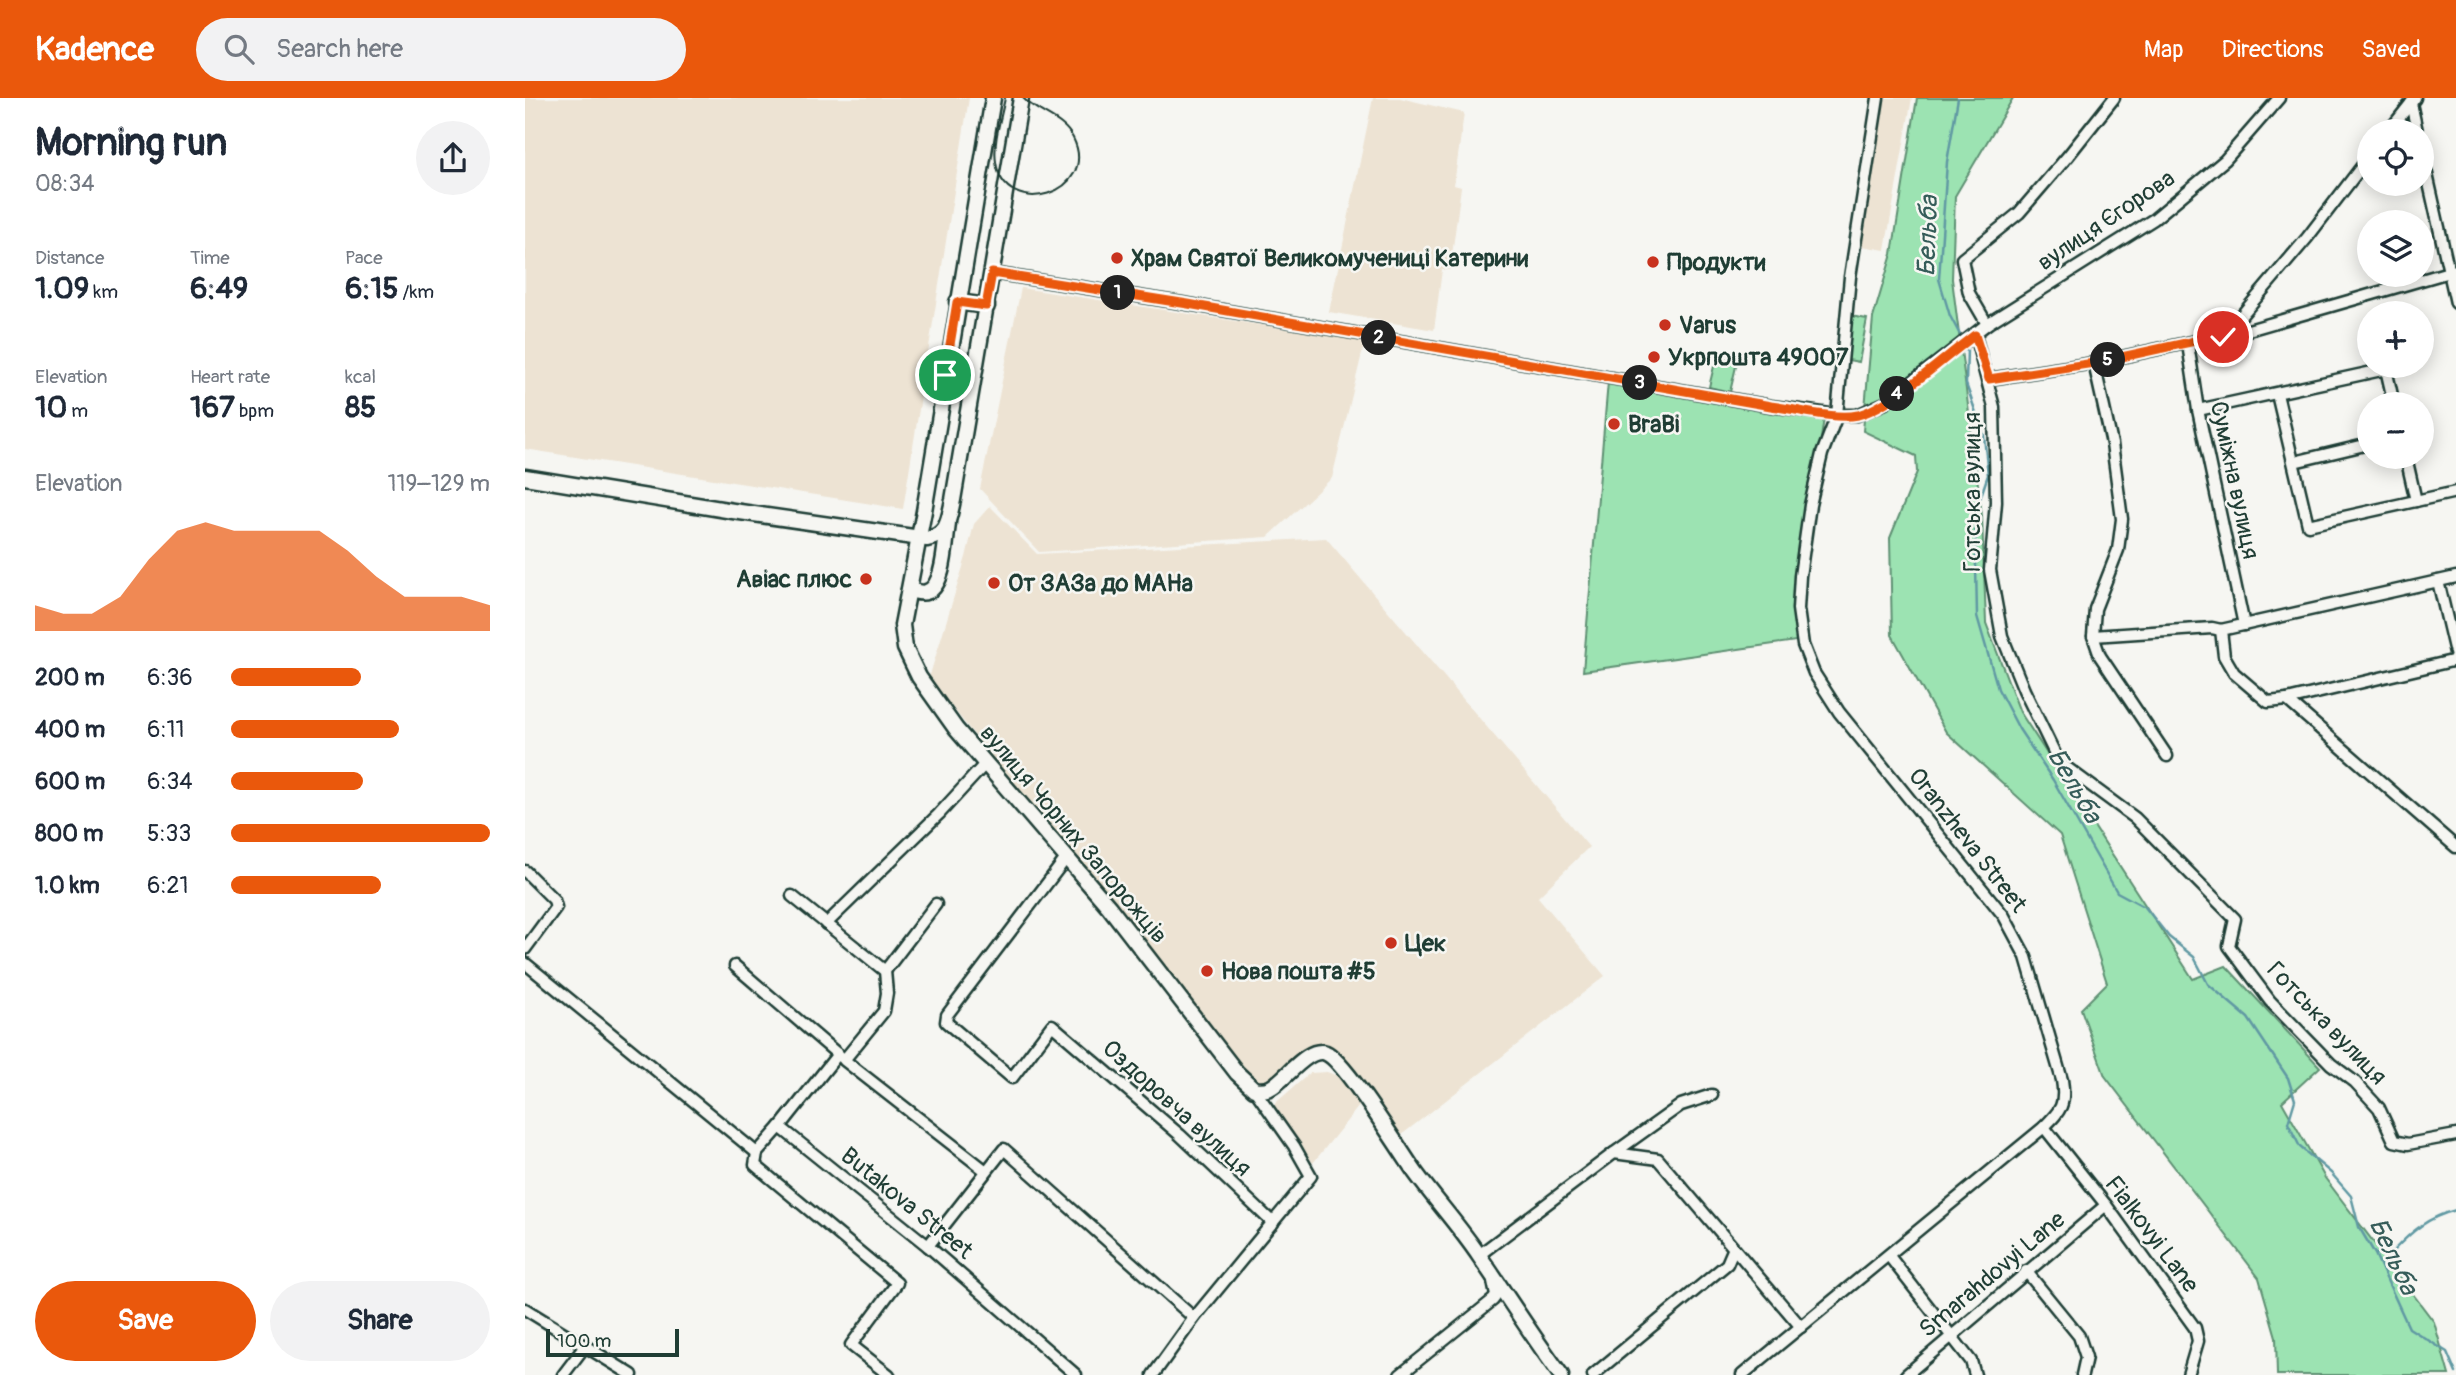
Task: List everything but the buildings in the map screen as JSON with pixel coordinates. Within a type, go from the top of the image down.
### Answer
[{"type":"main road","name":"вулиця Чорних Запорожців","points":[[993,98],[902,625],[907,657],[927,689],[985,764],[1109,907],[1237,1073],[1254,1089]]},
{"type":"main road","points":[[909,590],[929,592],[938,584],[1021,98]]},
{"type":"main road","points":[[957,302],[986,306]]},
{"type":"main road","points":[[525,477],[918,538],[935,538],[948,524]]},
{"type":"main road","points":[[1254,1089],[1271,1088],[1305,1059],[1317,1053],[1325,1052],[1333,1058],[1368,1102],[1417,1175],[1479,1255],[1561,1375]]},
{"type":"street","name":"Oranzheva Street","points":[[1742,1375],[2044,1127],[2060,1112],[2064,1093],[2026,957],[2017,938],[2004,916],[1839,712],[1814,673],[1803,645],[1798,610],[1810,505],[1822,454],[1837,415],[1850,277],[1878,98]]},
{"type":"street","points":[[1987,324],[1969,293],[1962,259],[2019,213],[2114,98]]},
{"type":"street","name":"вулиця Єгорова","points":[[992,273],[1188,304],[1771,406],[1857,415],[1885,403],[1987,324],[2154,219],[2225,160],[2279,98]]},
{"type":"street","points":[[2399,119],[2413,101]]},
{"type":"street","points":[[2413,101],[2415,119]]},
{"type":"street","points":[[2223,337],[2357,172]]},
{"type":"street","points":[[2433,196],[2452,270],[2456,303]]},
{"type":"street","name":"Готська вулиця","points":[[1989,379],[2094,363],[2223,337],[2452,270]]},
{"type":"street","name":"Готська вулиця","points":[[1973,337],[1989,379],[1994,407],[1996,502],[1990,570],[2002,636],[2024,690],[2059,762],[2135,817],[2235,919],[2229,946],[2270,1001],[2331,1064],[2355,1082],[2379,1108],[2394,1142],[2408,1144],[2456,1135]]},
{"type":"street","name":"Суміжна вулиця","points":[[2188,344],[2198,410],[2244,625]]},
{"type":"street","points":[[2094,363],[2112,444],[2122,519],[2118,550],[2095,609],[2094,636],[2100,656],[2167,756]]},
{"type":"street","points":[[2198,410],[2386,369],[2391,392]]},
{"type":"street","points":[[2277,394],[2308,525],[2456,492]]},
{"type":"street","points":[[2294,462],[2357,447]]},
{"type":"street","points":[[2409,469],[2416,501]]},
{"type":"street","points":[[2094,636],[2212,628],[2221,630],[2456,577]]},
{"type":"street","points":[[2221,630],[2224,656],[2234,673],[2268,702],[2287,700],[2456,658],[2438,581]]},
{"type":"street","points":[[2287,700],[2456,847]]},
{"type":"street","points":[[826,924],[939,814],[985,764]]},
{"type":"street","name":"Оздоровча вулиця","points":[[1067,857],[945,1019],[1012,1078],[1052,1026],[1180,1135],[1273,1223]]},
{"type":"street","points":[[525,871],[555,900],[556,907],[525,949]]},
{"type":"street","points":[[792,896],[885,971]]},
{"type":"street","points":[[889,1375],[851,1345],[897,1283],[755,1165],[757,1153],[884,1011],[887,993],[885,971],[936,904]]},
{"type":"street","points":[[525,963],[757,1153]]},
{"type":"street","points":[[735,966],[841,1057],[986,1171]]},
{"type":"street","name":"вулиця Чорних Запорожців","points":[[1254,1089],[1294,1146],[1311,1176],[1273,1223]]},
{"type":"street","points":[[1479,1255],[1681,1105],[1712,1095]]},
{"type":"street","name":"Butakova Street","points":[[780,1127],[928,1246],[1076,1375]]},
{"type":"street","name":"Fialkovyi Lane","points":[[2044,1127],[2195,1328],[2198,1341],[2188,1375]]},
{"type":"street","points":[[928,1246],[1004,1149],[1194,1318]]},
{"type":"street","points":[[1614,1153],[1658,1159],[1801,1327]]},
{"type":"street","name":"Smarahdovyi Lane","points":[[1906,1375],[2105,1205]]},
{"type":"street","points":[[1153,1375],[1194,1318],[1273,1223]]},
{"type":"street","points":[[1593,1375],[1727,1264],[1733,1250]]},
{"type":"street","points":[[1889,1256],[1971,1361],[1975,1375]]},
{"type":"street","points":[[2026,1271],[2079,1336],[2087,1357],[2082,1375]]},
{"type":"street","points":[[1400,1375],[1493,1300],[1495,1291],[1491,1275]]},
{"type":"street","points":[[525,1309],[632,1375]]},
{"type":"street","points":[[563,1375],[585,1346]]},
{"type":"shaded area","points":[[525,98],[969,98],[903,509],[525,449]]},
{"type":"shaded area","points":[[1373,98],[1400,98],[1464,113],[1454,185],[1461,187],[1450,270],[1442,270],[1434,330],[1329,312]]},
{"type":"shaded area","points":[[1885,98],[1912,98],[1885,250],[1862,246]]},
{"type":"shaded area","points":[[1021,288],[1365,341],[1332,478],[1268,537],[1039,552],[980,489]]},
{"type":"shaded area","points":[[990,506],[1037,554],[1326,538],[1589,847],[1538,897],[1605,976],[1400,1136],[1350,1066],[1319,1046],[1266,1085],[1255,1087],[929,678],[974,524]]},
{"type":"shaded area","points":[[1327,1072],[1340,1077],[1359,1106],[1313,1163],[1272,1106],[1310,1073]]},
{"type":"green space","points":[[1917,98],[2013,98],[1955,196],[1952,279],[1982,516],[1986,623],[2020,712],[2193,979],[2226,966],[2320,1067],[2282,1102],[2325,1178],[2434,1322],[2449,1375],[2277,1375],[2276,1337],[2259,1278],[2105,1076],[2081,1009],[2107,983],[2060,835],[1946,732],[1892,635],[1890,538],[1917,472],[1916,456],[1863,431],[1873,318],[1892,254]]},
{"type":"green space","points":[[1851,316],[1867,319],[1859,362],[1843,359]]},
{"type":"green space","points":[[1716,358],[1737,362],[1730,392],[1709,387]]},
{"type":"green space","points":[[1608,382],[1824,418],[1800,582],[1803,640],[1583,671]]},
{"type":"waterway","name":"Бельба","points":[[1958,98],[1947,162],[1939,279],[1950,316],[1967,348],[1966,384],[1984,436],[1988,475],[1975,513],[1977,616],[1998,689],[2019,729],[2053,780],[2117,892],[2145,907],[2169,937],[2194,957],[2208,984],[2248,1018],[2288,1078],[2295,1100],[2288,1123],[2300,1147],[2331,1173],[2351,1196],[2359,1227],[2375,1254],[2409,1328],[2447,1352],[2456,1373]]},
{"type":"waterway","points":[[2376,1254],[2392,1252],[2421,1226],[2456,1210]]},
{"type":"tram line","points":[[1005,98],[998,130],[996,162],[1003,181],[1015,192],[1031,196],[1048,193],[1063,186],[1074,174],[1078,157],[1069,131],[1023,98]]},
{"type":"place","name":"Храм Святої Великомучениці Катерини","points":[[1117,258]]},
{"type":"place","name":"Продукти","points":[[1653,262]]},
{"type":"place","name":"Varus","points":[[1665,325]]},
{"type":"place","name":"Укрпошта 49007","points":[[1654,357]]},
{"type":"place","name":"BraBi","points":[[1614,424]]},
{"type":"place","name":"Авіас плюс","points":[[866,579]]},
{"type":"place","name":"От ЗАЗа до МАНа","points":[[994,583]]},
{"type":"place","name":"Цек","points":[[1391,943]]},
{"type":"place","name":"Нова пошта #5","points":[[1207,971]]},
{"type":"route","points":[[945,375],[957,302],[986,306],[992,273],[1837,415],[1857,415],[1885,403],[1975,335],[1989,379],[2094,363],[2223,337]]}]
